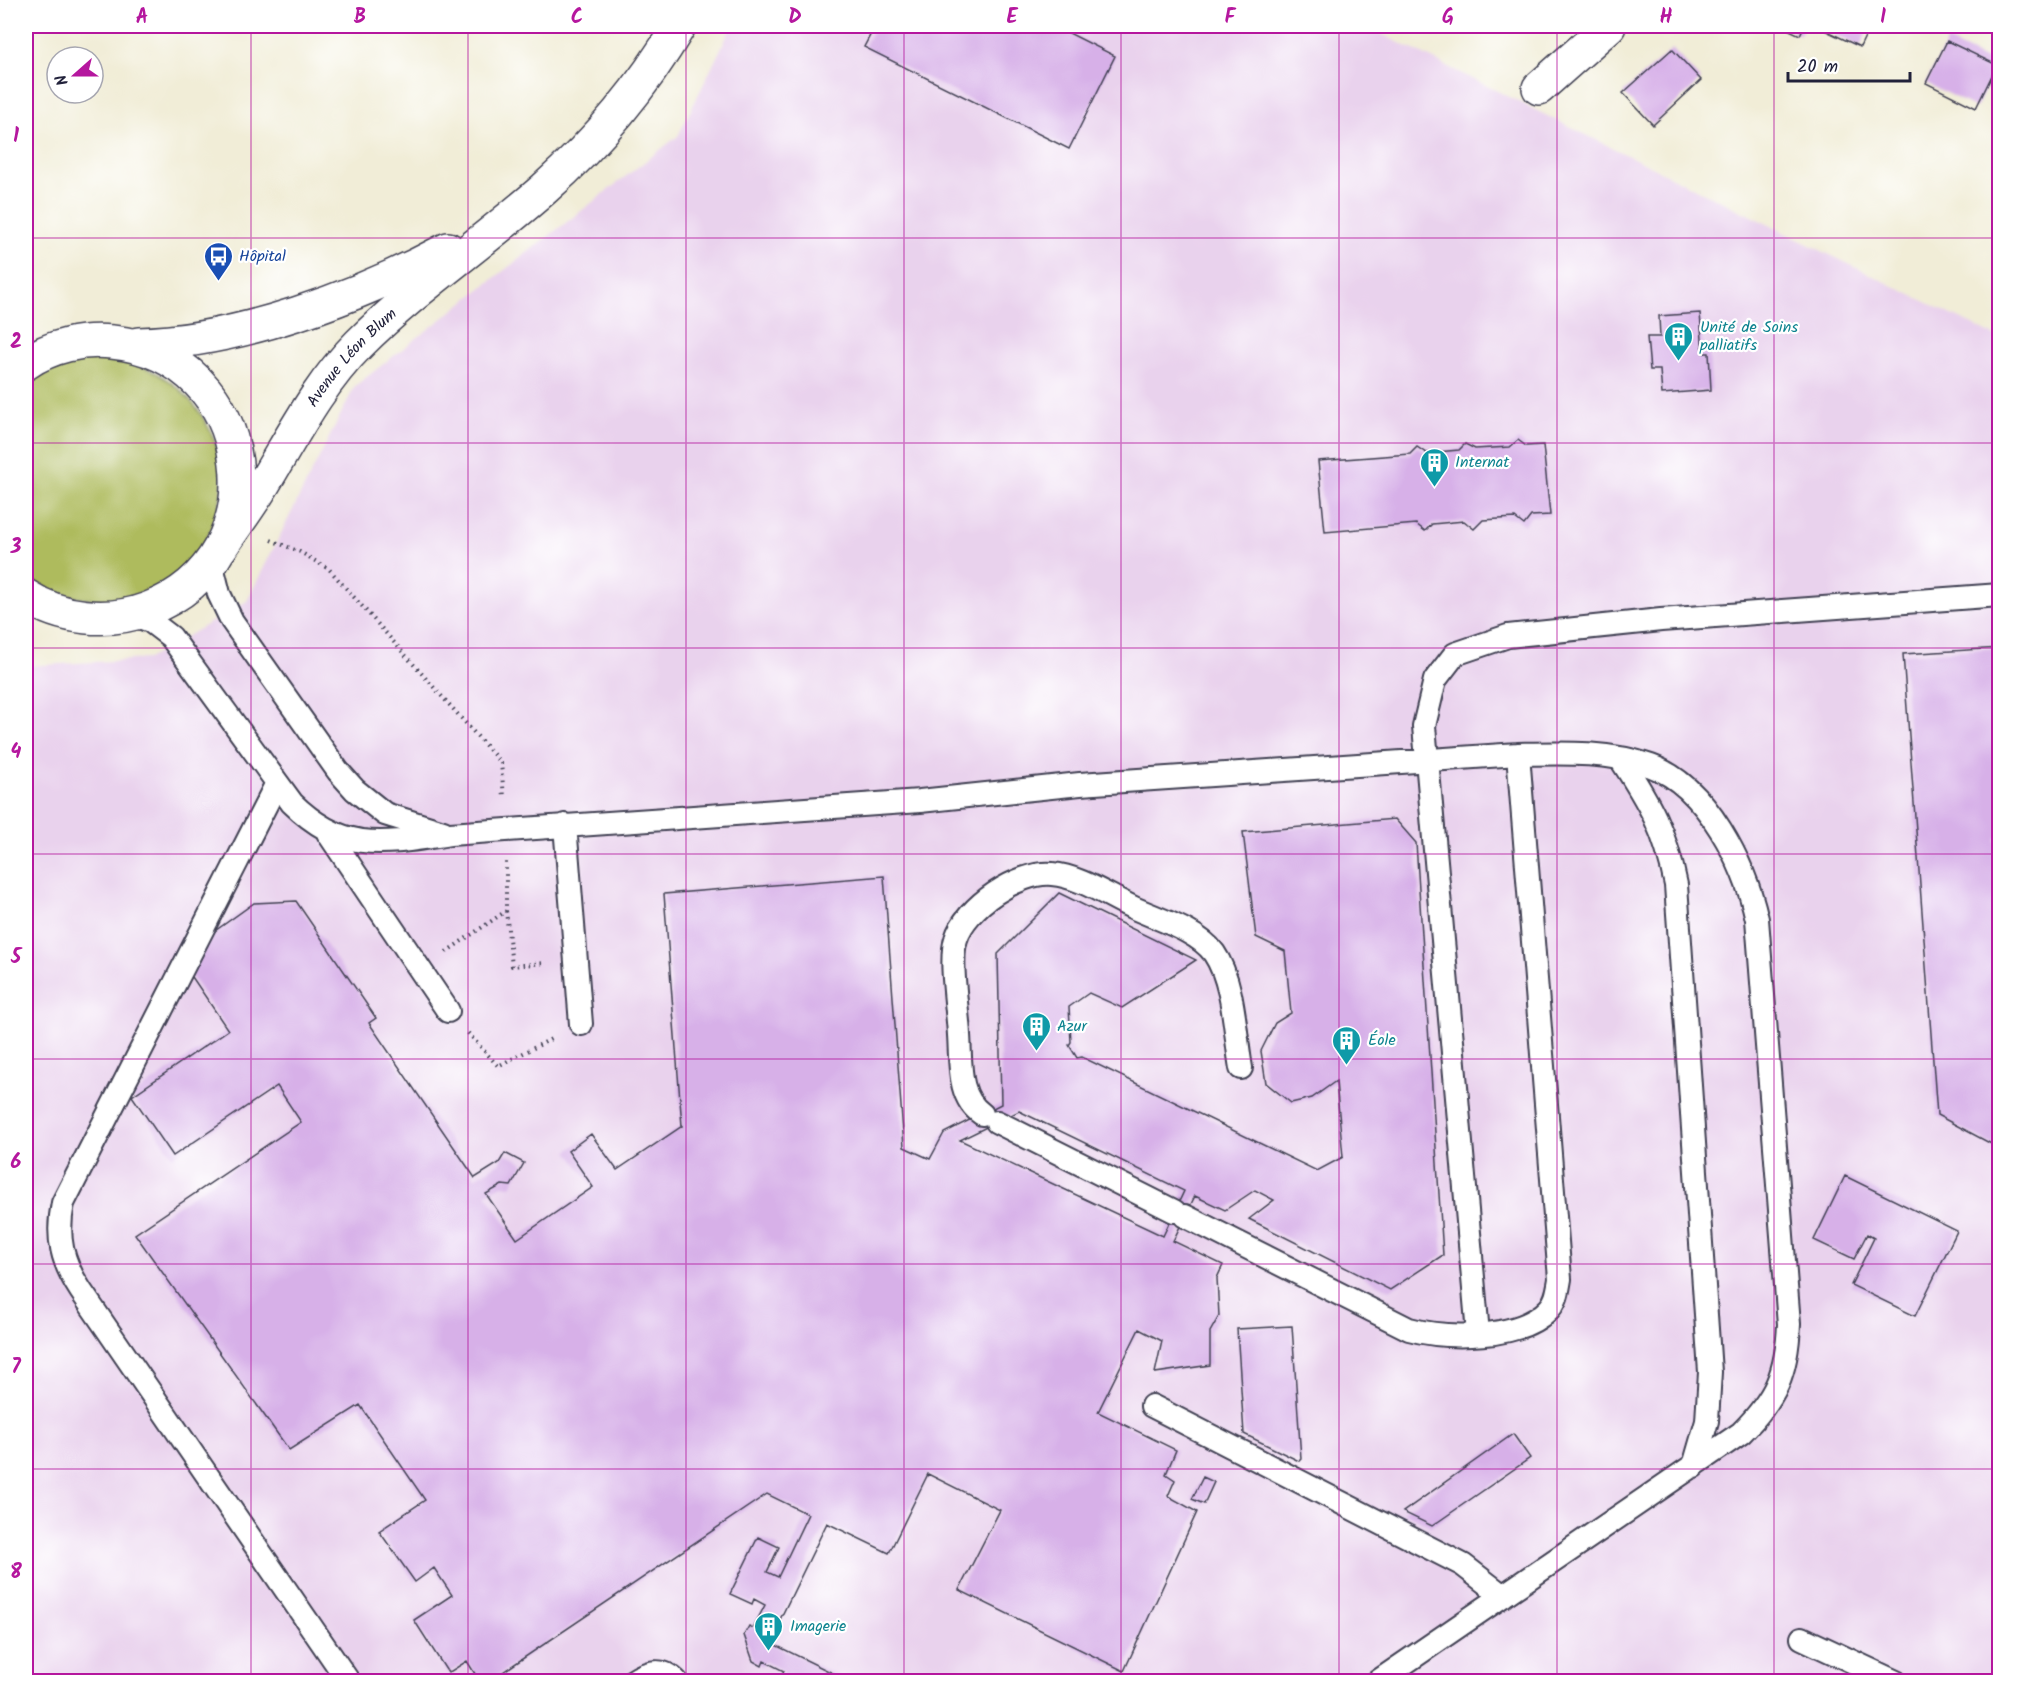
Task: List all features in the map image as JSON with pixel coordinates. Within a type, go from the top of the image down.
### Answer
[{"type":"street","name":"Avenue Léon Blum","points":[[223,545],[301,421],[342,363],[401,305],[524,206],[568,166],[615,116],[650,72],[679,26]]},
{"type":"street","points":[[1539,88],[1609,26]]},
{"type":"street","name":"Avenue Léon Blum","points":[[130,345],[173,342],[216,333],[299,312],[348,296],[422,263],[524,206]]},
{"type":"street","points":[[26,363],[54,349],[79,343],[104,341],[130,345],[160,355],[187,372],[213,401],[226,423],[237,460],[238,485],[235,511],[223,545],[195,580],[176,595],[154,607],[109,618],[74,615],[52,609],[26,596]]},
{"type":"lane","points":[[223,545],[217,588],[232,621],[338,771],[361,795],[385,814],[450,834]]},
{"type":"lane","points":[[1478,1334],[1424,726],[1435,680],[1455,654],[1508,636],[1660,620],[2000,595]]},
{"type":"lane","points":[[131,614],[150,621],[171,637],[277,783],[298,809],[328,833],[448,1011]]},
{"type":"lane","points":[[328,833],[357,840],[385,842],[450,834],[565,825],[920,801],[1080,784],[1518,754],[1561,753],[1620,758],[1651,766],[1672,776],[1703,806],[1742,871],[1751,893],[1756,920],[1776,1139],[1789,1324],[1788,1348],[1777,1388],[1761,1413],[1741,1433],[1503,1596],[1404,1673],[1377,1682]]},
{"type":"lane","points":[[1241,1068],[1224,973],[1206,943],[1077,881],[1051,873],[1015,883],[991,896],[973,912],[955,941],[962,1082],[973,1108],[1409,1329],[1442,1335],[1478,1334],[1520,1328],[1536,1320],[1549,1309],[1557,1296],[1560,1279],[1518,754]]},
{"type":"lane","points":[[1620,758],[1655,813],[1670,857],[1676,885],[1710,1372],[1707,1421],[1694,1466]]},
{"type":"lane","points":[[277,783],[63,1203],[59,1230],[60,1244],[62,1257],[74,1281],[349,1682]]},
{"type":"lane","points":[[565,825],[580,1024]]},
{"type":"lane","points":[[1152,1406],[1463,1565],[1503,1596]]},
{"type":"lane","points":[[1802,1638],[1896,1682]]},
{"type":"lane","points":[[631,1682],[647,1673],[658,1671],[668,1673],[677,1682]]},
{"type":"path","points":[[223,545],[300,552],[329,568],[501,763],[507,830],[506,911],[512,966],[576,960]]},
{"type":"path","points":[[421,969],[506,911]]},
{"type":"path","points":[[448,1011],[498,1066],[580,1024]]},
{"type":"shaded area","points":[[732,26],[1365,26],[1999,338],[1999,1681],[26,1682],[26,666],[148,659],[247,601],[355,386],[678,136]]},
{"type":"green space","points":[[102,357],[144,367],[168,380],[189,398],[198,410],[218,452],[221,494],[210,532],[187,564],[155,587],[115,599],[72,596],[26,577],[26,382],[64,362]]},
{"type":"building","points":[[875,26],[1055,26],[1115,56],[1069,149],[864,47]]},
{"type":"building","points":[[1786,26],[1804,26],[1800,35],[1785,28]]},
{"type":"building","points":[[1816,26],[1870,26],[1860,47]]},
{"type":"building","points":[[1947,41],[1997,65],[1976,108],[1926,83]]},
{"type":"building","points":[[1672,49],[1701,80],[1653,125],[1623,93]]},
{"type":"building","name":"Unité de Soins palliatifs","points":[[1700,313],[1703,353],[1709,353],[1711,390],[1662,394],[1660,370],[1650,370],[1647,337],[1660,337],[1659,316]]},
{"type":"building","name":"Internat","points":[[1518,440],[1526,446],[1543,445],[1550,515],[1531,516],[1524,525],[1515,518],[1483,520],[1474,529],[1464,521],[1432,524],[1425,531],[1416,524],[1325,532],[1318,461],[1410,454],[1417,447],[1426,453],[1459,450],[1465,444],[1475,449],[1510,447]]},
{"type":"building","points":[[2000,648],[2000,838],[1995,838],[2000,897],[2000,1142],[1997,1147],[1937,1115],[1903,654]]},
{"type":"building","points":[[1395,819],[1416,843],[1443,1255],[1390,1290],[1249,1219],[1274,1200],[1255,1190],[1225,1210],[1195,1196],[1173,1241],[1223,1265],[1217,1278],[1219,1316],[1210,1332],[1210,1365],[1155,1373],[1162,1341],[1139,1329],[1098,1412],[1176,1450],[1166,1474],[1175,1480],[1168,1496],[1197,1512],[1124,1671],[959,1590],[1000,1510],[928,1474],[889,1553],[827,1523],[769,1642],[851,1682],[779,1682],[784,1671],[764,1661],[762,1666],[753,1661],[744,1635],[749,1626],[753,1628],[765,1605],[754,1599],[752,1604],[730,1594],[758,1537],[779,1547],[767,1572],[778,1577],[808,1514],[767,1494],[488,1682],[480,1682],[467,1661],[448,1673],[414,1620],[452,1595],[434,1568],[415,1582],[379,1531],[425,1500],[360,1405],[289,1450],[135,1234],[301,1122],[277,1086],[173,1156],[132,1096],[228,1030],[190,974],[208,936],[254,903],[296,901],[376,1018],[369,1023],[475,1178],[499,1163],[505,1153],[524,1163],[511,1186],[502,1185],[486,1194],[517,1239],[593,1187],[568,1151],[591,1134],[617,1170],[682,1126],[664,894],[884,876],[904,1147],[930,1159],[944,1133],[1001,1104],[998,954],[1059,893],[1196,960],[1122,1008],[1089,993],[1069,1007],[1071,1042],[1069,1045],[1077,1058],[1082,1057],[1317,1171],[1343,1157],[1336,1081],[1312,1098],[1291,1103],[1266,1083],[1261,1051],[1275,1023],[1291,1013],[1285,951],[1256,937],[1243,832]],"holes":[[[1019,1111],[1184,1191],[1163,1236],[960,1140]]]},
{"type":"building","points":[[1845,1176],[1957,1231],[1915,1316],[1851,1285],[1874,1238],[1867,1234],[1854,1259],[1814,1240]]},
{"type":"building","points":[[1292,1326],[1301,1459],[1299,1461],[1244,1434],[1237,1329]]},
{"type":"building","points":[[1513,1434],[1530,1458],[1432,1526],[1403,1512]]},
{"type":"building","points":[[1203,1477],[1214,1482],[1204,1504],[1192,1499]]},
{"type":"place","name":"Hôpital","points":[[218,282]]},
{"type":"place","name":"Unité de Soins palliatifs","points":[[1679,362]]},
{"type":"place","name":"Internat","points":[[1434,488]]},
{"type":"place","name":"Azur","points":[[1036,1052]]},
{"type":"place","name":"Éole","points":[[1347,1066]]},
{"type":"place","name":"Imagerie","points":[[769,1652]]}]
